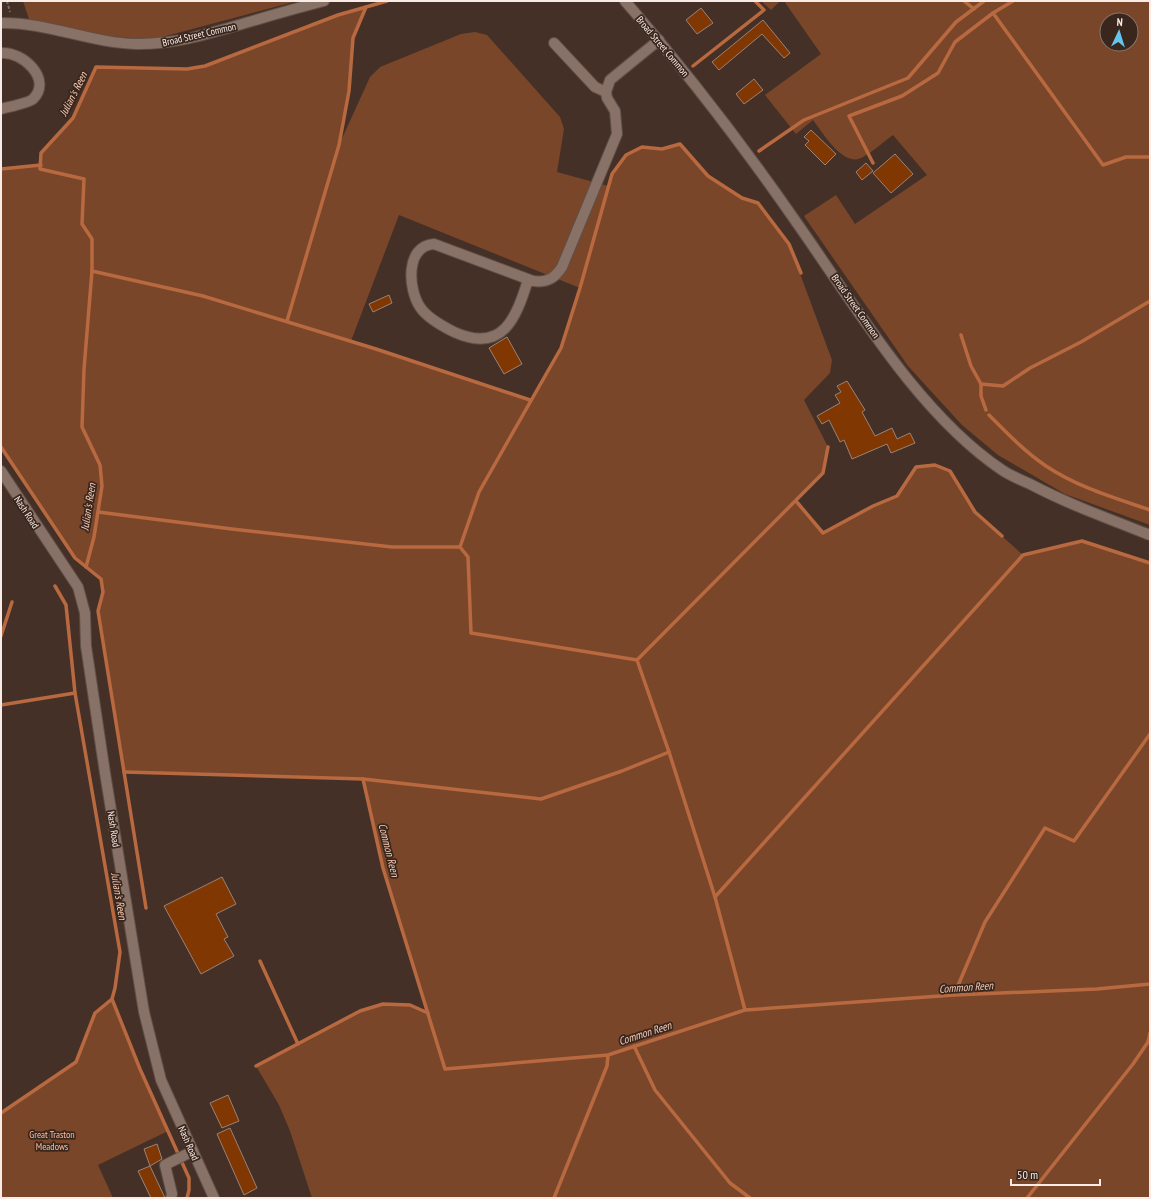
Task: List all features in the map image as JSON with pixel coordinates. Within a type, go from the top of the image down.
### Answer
[{"type":"street","name":"Broad Street Common","points":[[1,23],[12,23],[56,30],[110,42],[156,44],[221,30],[324,1]]},
{"type":"street","name":"Broad Street Common","points":[[625,1],[695,83],[777,194],[886,349],[929,404],[961,437],[1003,470],[1055,497],[1150,535]]},
{"type":"street","points":[[528,280],[517,313],[506,328],[489,337],[472,337],[447,328],[422,310],[416,298],[412,268],[413,260],[419,249],[428,244],[434,244],[528,280],[538,282],[550,279],[562,267],[617,134],[615,111],[607,98],[606,92],[610,80],[659,40]]},
{"type":"street","points":[[554,43],[595,86],[606,92]]},
{"type":"street","points":[[1,53],[7,52],[32,66],[39,79],[40,89],[32,100],[1,109]]},
{"type":"street","name":"Nash Road","points":[[1,471],[78,587],[85,613],[86,646],[105,774],[144,1012],[161,1080],[189,1153],[214,1198]]},
{"type":"street","points":[[171,1198],[172,1194],[165,1165],[189,1153]]},
{"type":"path","points":[[8,1],[10,16]]},
{"type":"green space","points":[[23,1],[297,1],[151,40],[100,35],[29,19]]},
{"type":"green space","points":[[761,1],[780,1],[771,10]]},
{"type":"green space","points":[[784,1],[1150,1],[1150,525],[1065,494],[998,455],[962,425],[908,366],[804,216],[836,195],[855,224],[927,175],[893,135],[867,155],[856,159],[849,158],[841,154],[828,141],[813,120],[796,134],[765,95],[821,54]]},
{"type":"green space","points":[[366,7],[353,38],[349,91],[340,143],[370,77],[380,67],[461,34],[475,32],[487,35],[560,117],[564,129],[557,172],[608,186],[612,174],[626,155],[642,147],[662,149],[680,144],[708,176],[742,198],[758,203],[789,244],[832,360],[830,373],[804,400],[828,447],[823,473],[796,501],[823,533],[873,506],[897,496],[916,467],[935,465],[950,471],[975,512],[1023,555],[1082,541],[1150,563],[1150,1033],[1148,1042],[1150,1044],[1150,1198],[312,1198],[290,1131],[279,1105],[256,1066],[360,1011],[383,1004],[410,1005],[428,1012],[383,868],[363,779],[124,772],[98,611],[103,592],[101,580],[75,558],[1,447],[1,169],[41,165],[41,153],[73,118],[96,67],[187,69],[205,66],[338,15]],"holes":[[[399,215],[580,288],[561,348],[530,400],[351,341]]]},
{"type":"green space","name":"Great Traston Meadows","points":[[112,999],[140,1069],[168,1131],[98,1165],[113,1198],[1,1198],[1,1113],[76,1062],[95,1013]]},
{"type":"building","points":[[701,8],[713,23],[697,34],[686,20]]},
{"type":"building","points":[[763,20],[790,53],[784,58],[762,34],[719,70],[712,62]]},
{"type":"building","points":[[754,79],[763,90],[744,104],[736,94]]},
{"type":"building","points":[[811,130],[836,154],[825,165],[805,145],[809,141],[804,137]]},
{"type":"building","points":[[895,154],[913,174],[891,193],[873,173]]},
{"type":"building","points":[[866,163],[873,171],[862,180],[856,172]]},
{"type":"building","points":[[389,295],[392,303],[373,312],[369,304]]},
{"type":"building","points":[[507,337],[522,364],[504,374],[489,348]]},
{"type":"building","points":[[847,381],[865,410],[862,412],[875,436],[892,428],[897,439],[910,433],[915,443],[891,453],[887,444],[852,459],[844,440],[840,442],[829,420],[822,424],[817,416],[840,403],[835,395],[841,392],[837,386]]},
{"type":"building","points":[[222,877],[236,904],[216,914],[228,937],[224,939],[234,956],[201,974],[164,906]]},
{"type":"building","points":[[228,1095],[239,1121],[222,1128],[210,1103]]},
{"type":"building","points":[[230,1128],[257,1188],[244,1195],[217,1134]]},
{"type":"building","points":[[157,1144],[162,1159],[150,1166],[144,1149]]},
{"type":"building","points":[[150,1166],[165,1198],[151,1198],[138,1171]]},
{"type":"waterway","name":"Julian's Reen","points":[[86,567],[94,537],[102,486],[100,465],[82,427],[84,369],[92,271],[92,239],[82,224],[84,179],[40,169],[41,153],[73,118],[96,67],[187,69],[205,66],[338,15],[387,1]]},
{"type":"waterway","points":[[693,66],[764,10],[755,1]]},
{"type":"waterway","points":[[964,1],[974,9]]},
{"type":"waterway","points":[[759,151],[804,120],[908,78],[956,22],[984,1]]},
{"type":"waterway","points":[[873,163],[849,116],[902,96],[938,73],[955,42],[993,13],[1013,1]]},
{"type":"waterway","points":[[287,321],[339,145],[349,91],[353,38],[366,7]]},
{"type":"waterway","points":[[993,13],[1103,165],[1126,157],[1150,157]]},
{"type":"waterway","points":[[460,547],[479,492],[561,348],[580,288],[612,174],[626,155],[642,147],[662,149],[680,144],[708,176],[742,198],[758,203],[789,244],[801,273]]},
{"type":"waterway","points":[[1,169],[41,165]]},
{"type":"waterway","points":[[92,271],[203,296],[376,349],[530,400]]},
{"type":"waterway","points":[[961,335],[971,366],[981,384],[1003,386],[1030,368],[1081,342],[1150,301]]},
{"type":"waterway","points":[[981,384],[981,396],[986,410]]},
{"type":"waterway","points":[[989,415],[1016,442],[1046,466],[1083,486],[1150,510]]},
{"type":"waterway","points":[[1,447],[75,558],[101,579],[103,592],[98,611],[146,908]]},
{"type":"waterway","points":[[637,660],[823,473],[828,447]]},
{"type":"waterway","points":[[796,501],[823,533],[873,506],[897,496],[916,467],[935,465],[950,471],[975,512],[1002,536]]},
{"type":"waterway","points":[[98,512],[392,547],[460,547],[468,557],[471,633],[637,660],[669,752],[715,897],[745,1010]]},
{"type":"waterway","points":[[715,897],[1023,555],[1082,541],[1150,563]]},
{"type":"waterway","name":"Julian's Reen","points":[[55,586],[66,605],[75,693],[120,952],[112,999],[140,1069],[189,1178],[187,1198]]},
{"type":"waterway","points":[[1,636],[12,602]]},
{"type":"waterway","points":[[1,705],[75,693]]},
{"type":"waterway","points":[[954,995],[985,922],[1045,828],[1074,841],[1150,734]]},
{"type":"waterway","points":[[124,772],[363,779],[541,799],[622,771],[669,752]]},
{"type":"waterway","name":"Common Reen","points":[[363,779],[383,868],[445,1069],[608,1055],[745,1010],[954,995],[1097,989],[1150,984]]},
{"type":"waterway","points":[[260,961],[298,1044]]},
{"type":"waterway","points":[[1,1113],[76,1062],[95,1013],[112,999]]},
{"type":"waterway","points":[[256,1066],[360,1011],[383,1004],[410,1005],[428,1013]]},
{"type":"waterway","points":[[1027,1198],[1133,1064],[1148,1042],[1150,1033]]},
{"type":"waterway","points":[[634,1046],[655,1090],[730,1183],[750,1198]]},
{"type":"waterway","points":[[554,1198],[607,1066],[608,1055]]}]
